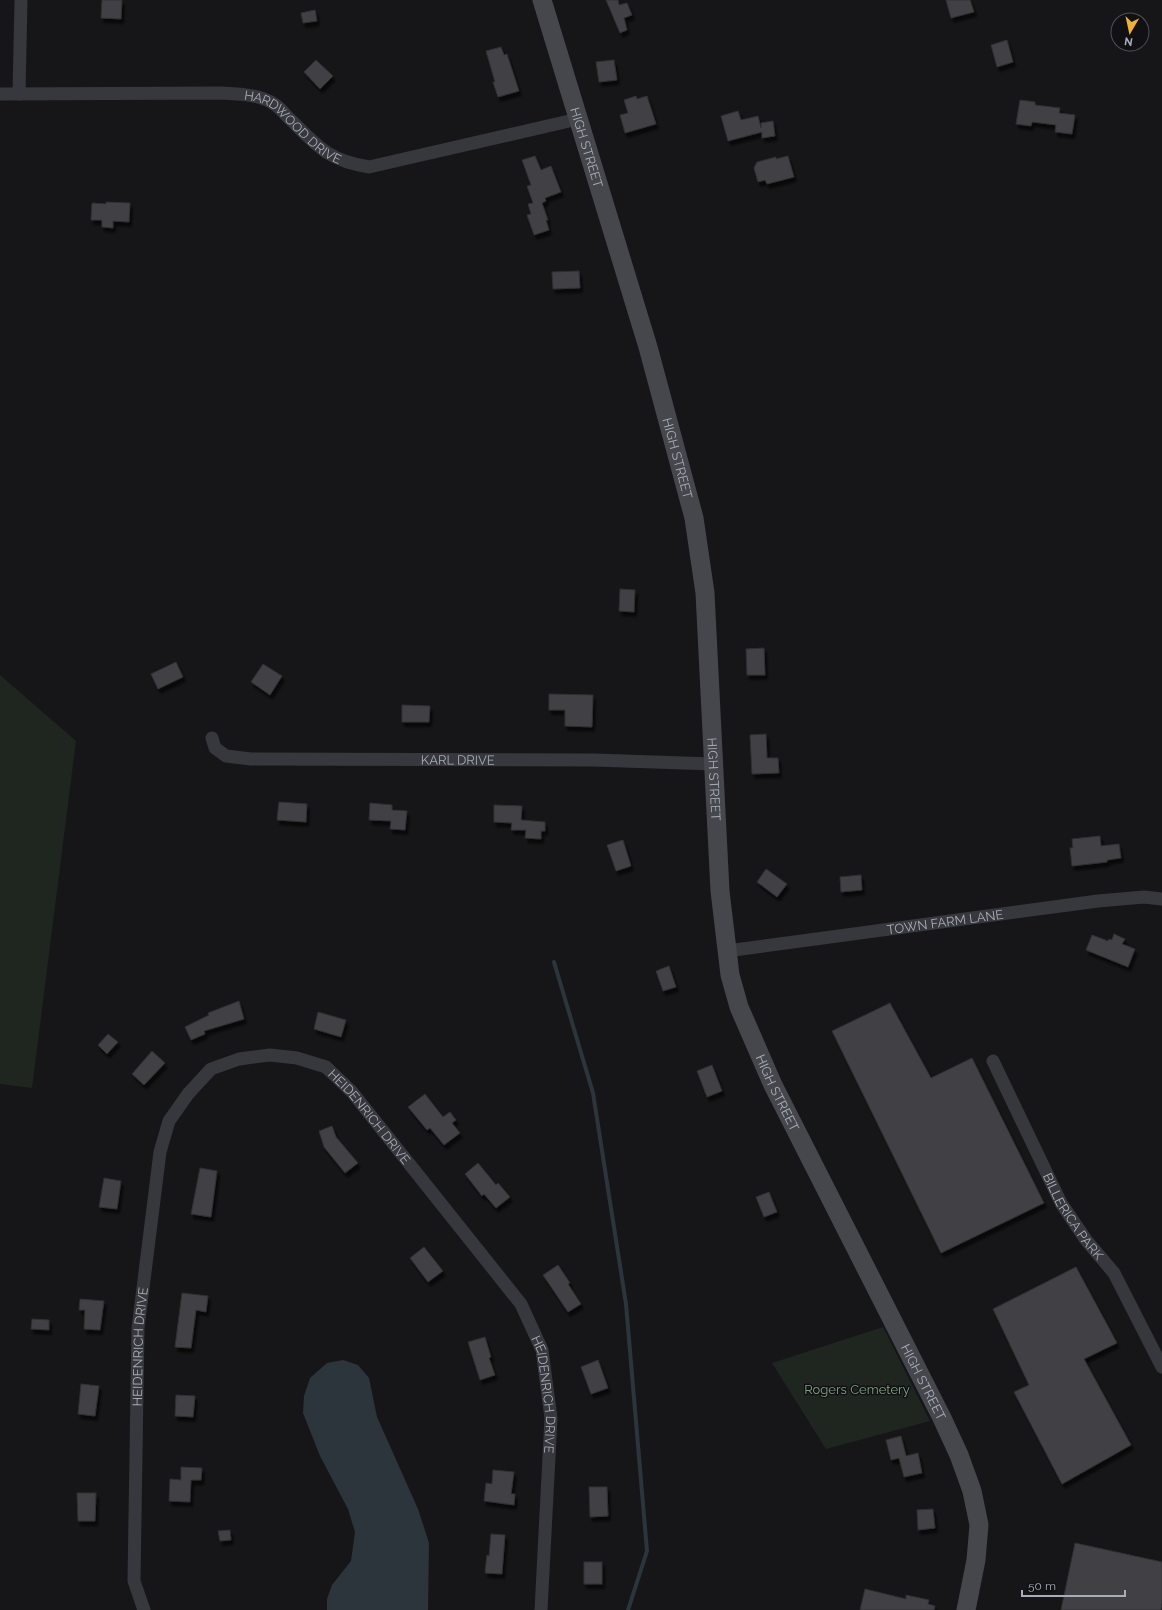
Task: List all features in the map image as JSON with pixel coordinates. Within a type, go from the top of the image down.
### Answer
[{"type":"main road","name":"HIGH STREET","points":[[542,0],[648,347],[694,518],[705,593],[720,891],[730,975],[738,1007],[752,1041],[780,1099],[942,1418],[959,1455],[972,1491],[979,1525],[976,1560],[966,1610]]},
{"type":"street","points":[[19,94],[21,0]]},
{"type":"street","name":"HARDWOOD DRIVE","points":[[0,94],[220,93],[252,95],[274,104],[314,143],[333,157],[350,164],[370,167],[578,119]]},
{"type":"street","name":"KARL DRIVE","points":[[212,738],[214,748],[226,756],[251,759],[586,760],[714,764]]},
{"type":"street","name":"TOWN FARM LANE","points":[[727,951],[1090,902],[1144,897],[1162,899]]},
{"type":"street","name":"HEIDENRICH DRIVE","points":[[144,1610],[134,1581],[138,1328],[160,1152],[169,1121],[188,1094],[211,1069],[239,1060],[270,1055],[297,1058],[326,1067],[352,1092],[521,1304],[542,1350],[551,1418],[541,1610]]},
{"type":"street","name":"BILLERICA PARK","points":[[993,1061],[1060,1203],[1086,1240],[1114,1273],[1162,1367]]},
{"type":"green space","points":[[0,675],[76,741],[32,1088],[0,1084]]},
{"type":"green space","name":"Rogers Cemetery","points":[[883,1327],[930,1421],[826,1449],[772,1363]]},
{"type":"shaded area","points":[[343,1360],[358,1365],[369,1378],[377,1417],[418,1509],[429,1543],[428,1610],[327,1610],[327,1599],[332,1585],[351,1561],[355,1532],[348,1509],[320,1456],[303,1413],[304,1396],[310,1378],[327,1363]]},
{"type":"building","points":[[102,0],[122,0],[121,19],[101,18]]},
{"type":"building","points":[[606,0],[618,0],[619,5],[627,3],[632,15],[624,18],[627,30],[620,33]]},
{"type":"building","points":[[946,0],[970,0],[974,12],[951,18]]},
{"type":"building","points":[[315,10],[317,21],[303,23],[301,13]]},
{"type":"building","points":[[1007,40],[1013,62],[997,67],[991,45]]},
{"type":"building","points":[[501,47],[504,55],[507,54],[519,91],[498,97],[486,51]]},
{"type":"building","points":[[316,60],[333,76],[320,89],[304,72]]},
{"type":"building","points":[[614,60],[617,80],[599,82],[596,62]]},
{"type":"building","points":[[636,96],[637,99],[647,96],[656,124],[625,133],[620,115],[628,113],[624,100]]},
{"type":"building","points":[[1020,100],[1035,102],[1035,105],[1060,108],[1059,113],[1075,115],[1072,134],[1055,132],[1056,125],[1032,122],[1031,126],[1016,124]]},
{"type":"building","points":[[738,111],[741,120],[758,116],[761,128],[761,123],[773,121],[775,136],[762,138],[762,132],[728,141],[721,116]]},
{"type":"building","points":[[535,156],[541,170],[551,166],[561,192],[545,198],[546,201],[542,203],[548,220],[546,220],[549,230],[534,235],[527,215],[531,214],[528,204],[533,203],[527,186],[531,185],[522,160]]},
{"type":"building","points":[[788,156],[794,177],[767,184],[765,180],[758,182],[754,168],[757,162],[776,157],[776,159]]},
{"type":"building","points":[[106,202],[130,203],[129,222],[113,221],[113,228],[102,227],[102,220],[91,220],[92,203],[106,204]]},
{"type":"building","points":[[579,271],[580,288],[553,289],[552,272]]},
{"type":"building","points":[[620,589],[635,590],[634,612],[619,611]]},
{"type":"building","points":[[764,648],[765,675],[747,675],[746,649]]},
{"type":"building","points":[[176,662],[183,677],[158,689],[151,674]]},
{"type":"building","points":[[263,664],[282,676],[270,695],[251,682]]},
{"type":"building","points":[[549,694],[593,695],[592,727],[565,726],[565,710],[549,710]]},
{"type":"building","points":[[402,705],[430,706],[429,722],[402,722]]},
{"type":"building","points":[[766,734],[767,758],[778,758],[779,773],[752,774],[750,735]]},
{"type":"building","points":[[279,802],[307,804],[306,822],[277,820]]},
{"type":"building","points":[[370,803],[392,805],[392,810],[407,811],[405,830],[390,829],[391,821],[369,820]]},
{"type":"building","points":[[494,805],[522,806],[521,820],[545,822],[545,831],[541,831],[541,839],[525,838],[526,830],[511,830],[512,823],[494,822]]},
{"type":"building","points":[[1100,836],[1101,846],[1119,844],[1121,858],[1107,860],[1107,862],[1072,866],[1070,848],[1073,848],[1072,839]]},
{"type":"building","points":[[623,840],[631,866],[616,871],[607,845]]},
{"type":"building","points":[[766,869],[787,884],[777,897],[757,882]]},
{"type":"building","points":[[861,875],[862,890],[841,892],[840,877]]},
{"type":"building","points":[[1114,934],[1125,939],[1122,944],[1135,949],[1128,967],[1086,950],[1092,935],[1108,941],[1109,939],[1112,940]]},
{"type":"building","points":[[669,966],[676,987],[663,991],[656,971]]},
{"type":"building","points":[[239,1001],[244,1019],[204,1031],[205,1034],[191,1040],[185,1027],[209,1015],[208,1013]]},
{"type":"building","points":[[890,1003],[931,1078],[972,1058],[1044,1203],[941,1253],[832,1031]]},
{"type":"building","points":[[318,1012],[346,1020],[341,1037],[314,1029]]},
{"type":"building","points":[[108,1034],[118,1042],[107,1054],[98,1045]]},
{"type":"building","points":[[152,1051],[165,1063],[144,1085],[132,1074]]},
{"type":"building","points":[[712,1065],[722,1091],[707,1097],[697,1071]]},
{"type":"building","points":[[425,1094],[443,1117],[450,1112],[456,1120],[452,1123],[460,1133],[444,1145],[430,1128],[427,1130],[408,1107]]},
{"type":"building","points":[[332,1126],[336,1137],[358,1163],[345,1173],[324,1147],[319,1131]]},
{"type":"building","points":[[478,1163],[496,1185],[498,1183],[510,1197],[496,1208],[484,1194],[482,1196],[465,1174]]},
{"type":"building","points":[[200,1168],[217,1171],[211,1217],[191,1214]]},
{"type":"building","points":[[104,1178],[121,1181],[117,1209],[99,1207]]},
{"type":"building","points":[[769,1192],[777,1212],[764,1217],[756,1197]]},
{"type":"building","points":[[424,1247],[443,1271],[428,1282],[410,1258]]},
{"type":"building","points":[[558,1265],[581,1304],[568,1312],[543,1275]]},
{"type":"building","points":[[1076,1267],[1117,1343],[1084,1359],[1131,1445],[1062,1484],[1014,1392],[1029,1385],[993,1309]]},
{"type":"building","points":[[182,1293],[208,1296],[206,1312],[196,1310],[191,1348],[175,1347]]},
{"type":"building","points":[[80,1299],[104,1301],[100,1330],[84,1329],[85,1310],[79,1310]]},
{"type":"building","points":[[32,1319],[49,1320],[49,1330],[31,1329]]},
{"type":"building","points":[[485,1337],[491,1357],[489,1358],[495,1375],[480,1380],[468,1342]]},
{"type":"building","points":[[598,1360],[608,1388],[591,1394],[581,1367]]},
{"type":"building","points":[[81,1384],[99,1386],[95,1416],[78,1414]]},
{"type":"building","points":[[176,1395],[195,1396],[193,1417],[175,1416]]},
{"type":"building","points":[[901,1436],[906,1456],[918,1453],[922,1473],[904,1477],[899,1458],[891,1460],[886,1440]]},
{"type":"building","points":[[181,1467],[202,1468],[201,1480],[191,1480],[190,1502],[169,1501],[170,1479],[181,1480]]},
{"type":"building","points":[[493,1470],[514,1472],[511,1494],[515,1494],[514,1505],[484,1501],[486,1483],[492,1484]]},
{"type":"building","points":[[589,1487],[607,1487],[608,1516],[590,1517]]},
{"type":"building","points":[[77,1493],[96,1493],[95,1521],[78,1521]]},
{"type":"building","points":[[933,1509],[935,1528],[918,1530],[917,1510]]},
{"type":"building","points":[[230,1530],[231,1540],[220,1541],[218,1531]]},
{"type":"building","points":[[491,1534],[505,1535],[502,1574],[485,1573],[487,1555],[489,1556]]},
{"type":"building","points":[[1075,1543],[1162,1562],[1161,1610],[1061,1610]]},
{"type":"building","points":[[584,1562],[602,1562],[602,1584],[584,1584]]},
{"type":"building","points":[[865,1589],[906,1599],[906,1595],[929,1600],[928,1604],[935,1606],[934,1610],[860,1610]]},
{"type":"waterway","points":[[554,962],[593,1093],[626,1304],[647,1551],[628,1610]]}]
